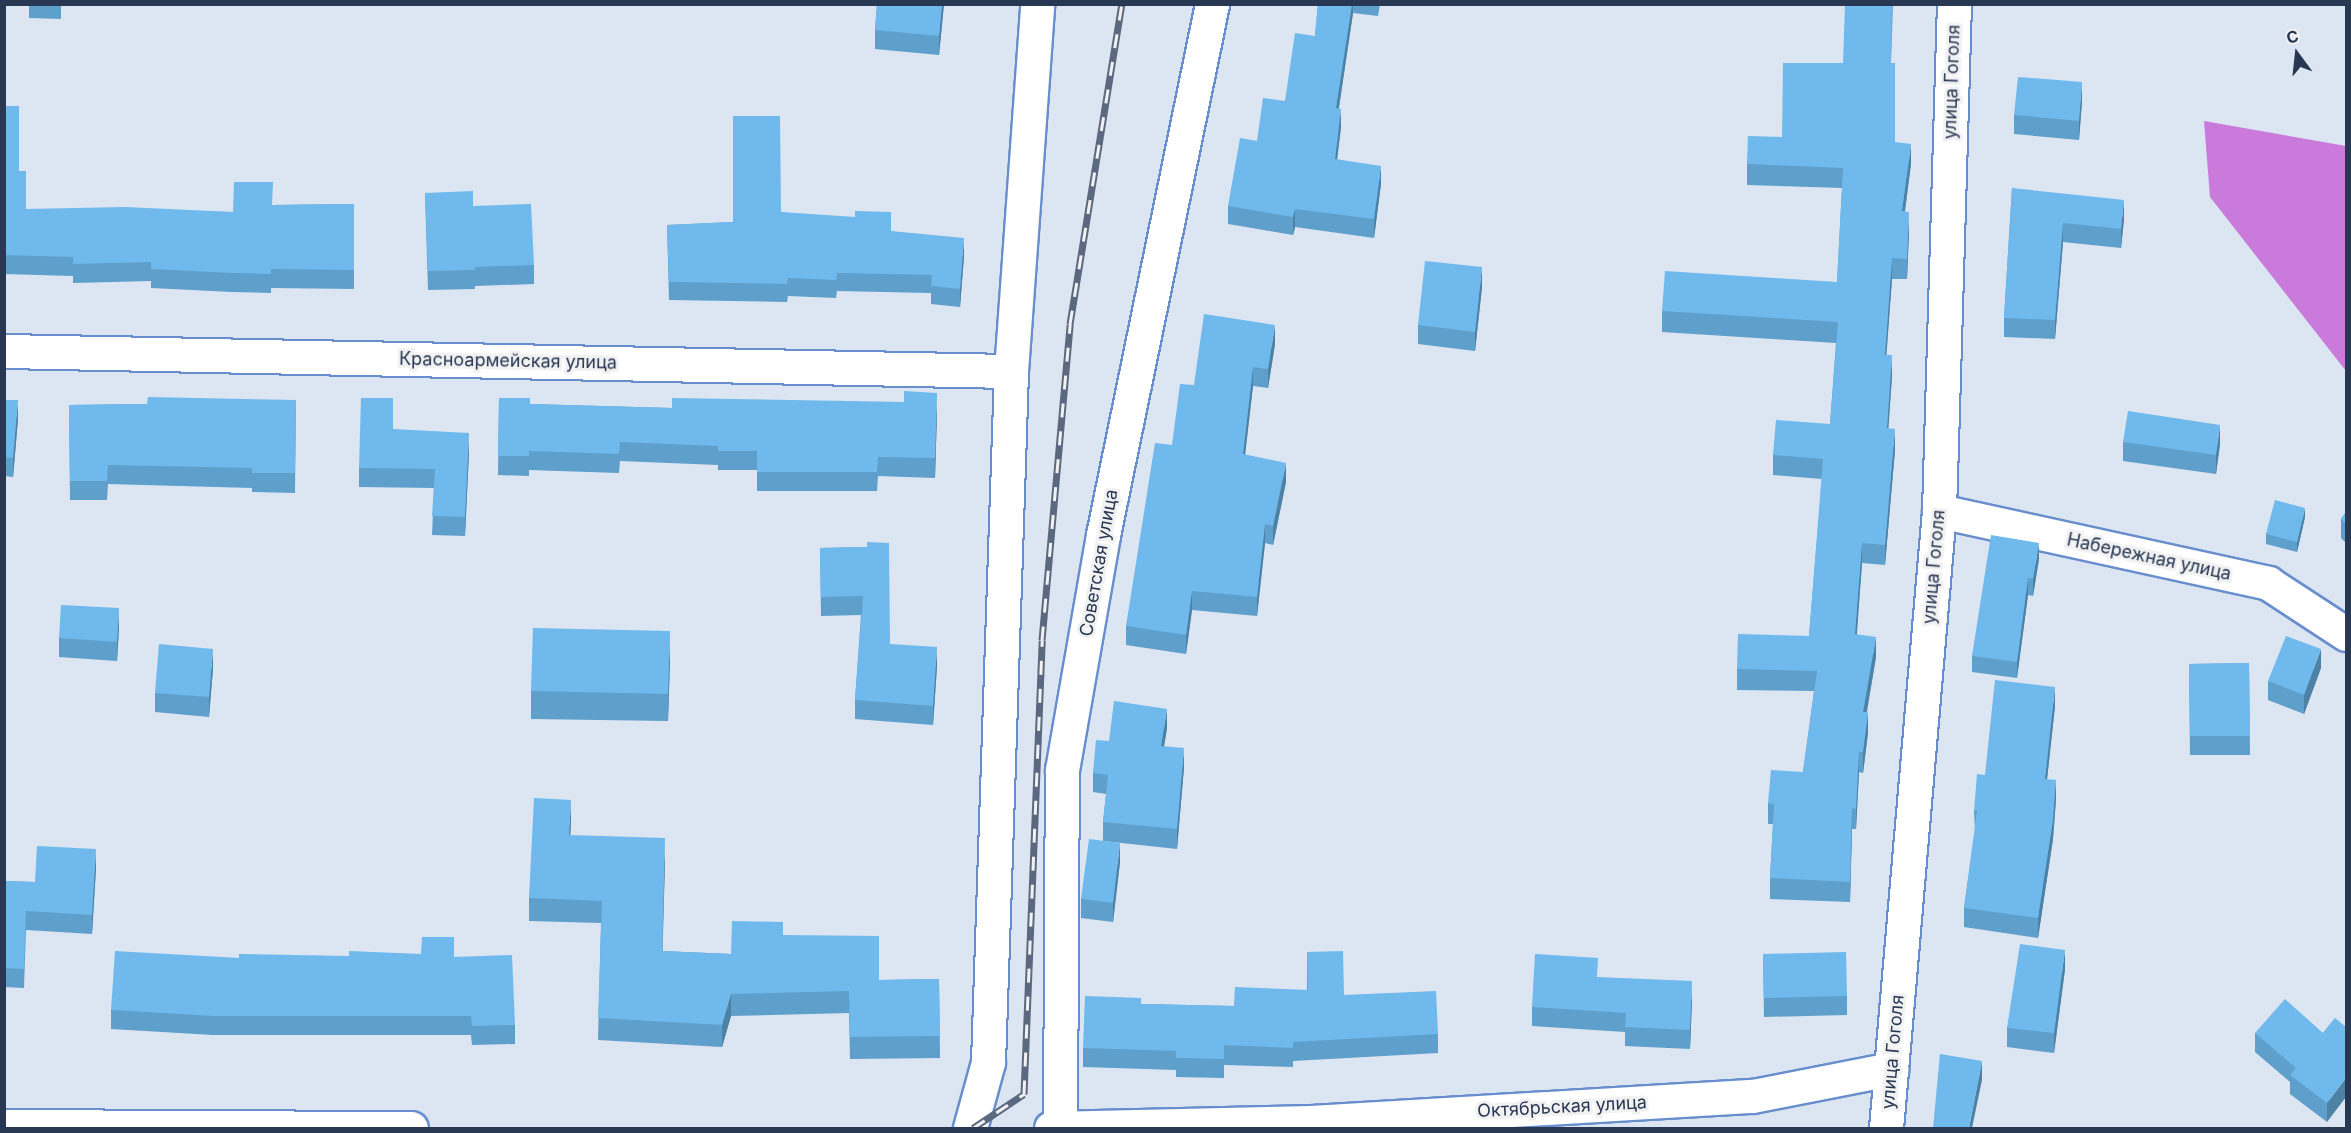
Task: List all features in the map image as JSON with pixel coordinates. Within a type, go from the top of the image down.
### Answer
[{"type":"street","points":[[970,1128],[988,1062],[1011,371],[1037,4]]},
{"type":"street","name":"Советская улица","points":[[1060,1128],[1062,770],[1103,535],[1212,4]]},
{"type":"street","name":"улица Гоголя","points":[[1886,1128],[1939,511],[1954,4]]},
{"type":"street","name":"Красноармейская улица","points":[[4,351],[1011,371]]},
{"type":"street","name":"Набережная улица","points":[[1939,511],[2268,583],[2346,634]]},
{"type":"street","name":"Октябрьская улица","points":[[1051,1128],[1311,1122],[1753,1096],[1891,1069]]},
{"type":"street","points":[[4,1126],[411,1128]]},
{"type":"shaded area","points":[[2204,121],[2346,146],[2346,371],[2210,197]]},
{"type":"building","points":[[877,4],[942,4],[939,36],[875,30]]},
{"type":"building","points":[[1318,4],[1352,4],[1336,108],[1341,109],[1335,159],[1381,166],[1374,219],[1295,209],[1293,217],[1228,206],[1240,138],[1257,141],[1263,98],[1285,101],[1295,33],[1315,36]]},
{"type":"building","points":[[1845,4],[1892,4],[1891,63],[1895,63],[1895,142],[1911,144],[1902,211],[1909,212],[1907,259],[1892,258],[1885,355],[1892,355],[1887,428],[1895,429],[1885,545],[1862,543],[1855,634],[1876,637],[1863,712],[1868,712],[1863,752],[1859,752],[1856,809],[1852,808],[1850,882],[1770,878],[1774,804],[1768,803],[1771,770],[1803,772],[1817,671],[1737,669],[1738,634],[1809,636],[1823,459],[1773,455],[1776,420],[1830,424],[1838,322],[1662,311],[1665,271],[1837,282],[1843,168],[1747,164],[1748,136],[1782,137],[1783,63],[1843,63]]},
{"type":"building","points":[[2018,77],[2082,82],[2079,121],[2014,115]]},
{"type":"building","points":[[4,106],[19,106],[19,171],[26,171],[26,209],[125,207],[233,212],[234,182],[273,182],[272,205],[354,204],[354,270],[271,269],[271,274],[232,273],[151,269],[151,262],[73,264],[73,257],[4,255]]},
{"type":"building","points":[[733,116],[780,116],[781,212],[855,217],[855,211],[891,212],[891,231],[964,238],[960,289],[931,286],[932,275],[837,273],[836,280],[788,278],[787,284],[669,282],[667,225],[733,222]]},
{"type":"building","points":[[2012,188],[2124,200],[2121,229],[2063,223],[2055,320],[2004,318]]},
{"type":"building","points":[[473,191],[473,206],[531,204],[534,265],[428,271],[425,193]]},
{"type":"building","points":[[1425,261],[1482,267],[1475,332],[1418,325]]},
{"type":"building","points":[[1204,314],[1275,325],[1268,369],[1253,367],[1243,454],[1286,463],[1273,526],[1265,524],[1257,597],[1192,591],[1186,635],[1126,626],[1155,443],[1172,445],[1180,384],[1194,385]]},
{"type":"building","points":[[904,391],[937,393],[935,458],[878,457],[877,472],[757,472],[757,451],[718,451],[718,446],[620,442],[619,454],[529,451],[529,456],[498,456],[499,398],[530,398],[530,404],[672,408],[672,398],[904,402]]},
{"type":"building","points":[[148,397],[296,400],[295,473],[252,473],[252,468],[108,465],[107,481],[70,481],[69,405],[147,404]]},
{"type":"building","points":[[361,398],[393,398],[393,429],[469,433],[465,517],[432,516],[435,469],[359,468]]},
{"type":"building","points":[[4,400],[18,400],[13,458],[4,457]]},
{"type":"building","points":[[2128,411],[2220,425],[2216,455],[2123,442]]},
{"type":"building","points":[[2275,500],[2305,508],[2297,542],[2266,534]]},
{"type":"building","points":[[2346,512],[2346,524],[2341,519]]},
{"type":"building","points":[[1991,535],[2039,543],[2033,579],[2028,578],[2017,662],[1972,656]]},
{"type":"building","points":[[867,542],[889,543],[890,644],[937,647],[933,706],[855,700],[863,596],[821,597],[820,548],[867,547]]},
{"type":"building","points":[[61,605],[119,608],[117,642],[59,638]]},
{"type":"building","points":[[533,628],[670,631],[668,694],[531,691]]},
{"type":"building","points":[[2286,636],[2321,649],[2304,695],[2268,681]]},
{"type":"building","points":[[159,644],[213,649],[209,697],[155,693]]},
{"type":"building","points":[[2249,663],[2250,736],[2190,736],[2189,664]]},
{"type":"building","points":[[1995,680],[2055,687],[2045,779],[2056,780],[2053,820],[2038,918],[1964,908],[1977,811],[1974,811],[1977,774],[1985,775]]},
{"type":"building","points":[[1114,701],[1167,709],[1161,746],[1184,748],[1177,829],[1103,822],[1108,775],[1093,773],[1096,740],[1109,741]]},
{"type":"building","points":[[534,798],[571,800],[569,835],[665,838],[662,951],[731,954],[732,921],[783,922],[783,935],[879,936],[879,980],[939,979],[940,1036],[850,1037],[849,991],[731,994],[722,1025],[598,1018],[602,901],[529,898]]},
{"type":"building","points":[[1089,839],[1120,843],[1113,903],[1081,899]]},
{"type":"building","points":[[37,846],[96,849],[92,915],[26,911],[24,969],[4,968],[4,881],[35,882]]},
{"type":"building","points":[[422,937],[454,937],[454,957],[512,955],[515,1025],[472,1026],[471,1016],[213,1016],[111,1010],[115,951],[239,958],[239,954],[349,956],[349,951],[421,954]]},
{"type":"building","points":[[2020,944],[2065,950],[2054,1033],[2007,1028]]},
{"type":"building","points":[[1343,951],[1344,995],[1436,991],[1438,1034],[1293,1042],[1293,1048],[1224,1045],[1224,1059],[1176,1058],[1176,1051],[1083,1048],[1085,996],[1141,998],[1141,1004],[1234,1006],[1235,987],[1308,990],[1307,952]]},
{"type":"building","points":[[1846,952],[1847,996],[1764,998],[1763,954]]},
{"type":"building","points":[[1535,954],[1598,958],[1597,977],[1692,981],[1690,1030],[1625,1027],[1626,1013],[1532,1007]]},
{"type":"building","points":[[2285,999],[2323,1033],[2335,1018],[2346,1027],[2346,1078],[2327,1103],[2290,1075],[2296,1068],[2255,1033]]},
{"type":"building","points":[[1940,1054],[1982,1061],[1969,1128],[1933,1128]]},
{"type":"railway","points":[[973,1128],[1024,1094],[1042,640],[1070,324],[1122,4]]}]
